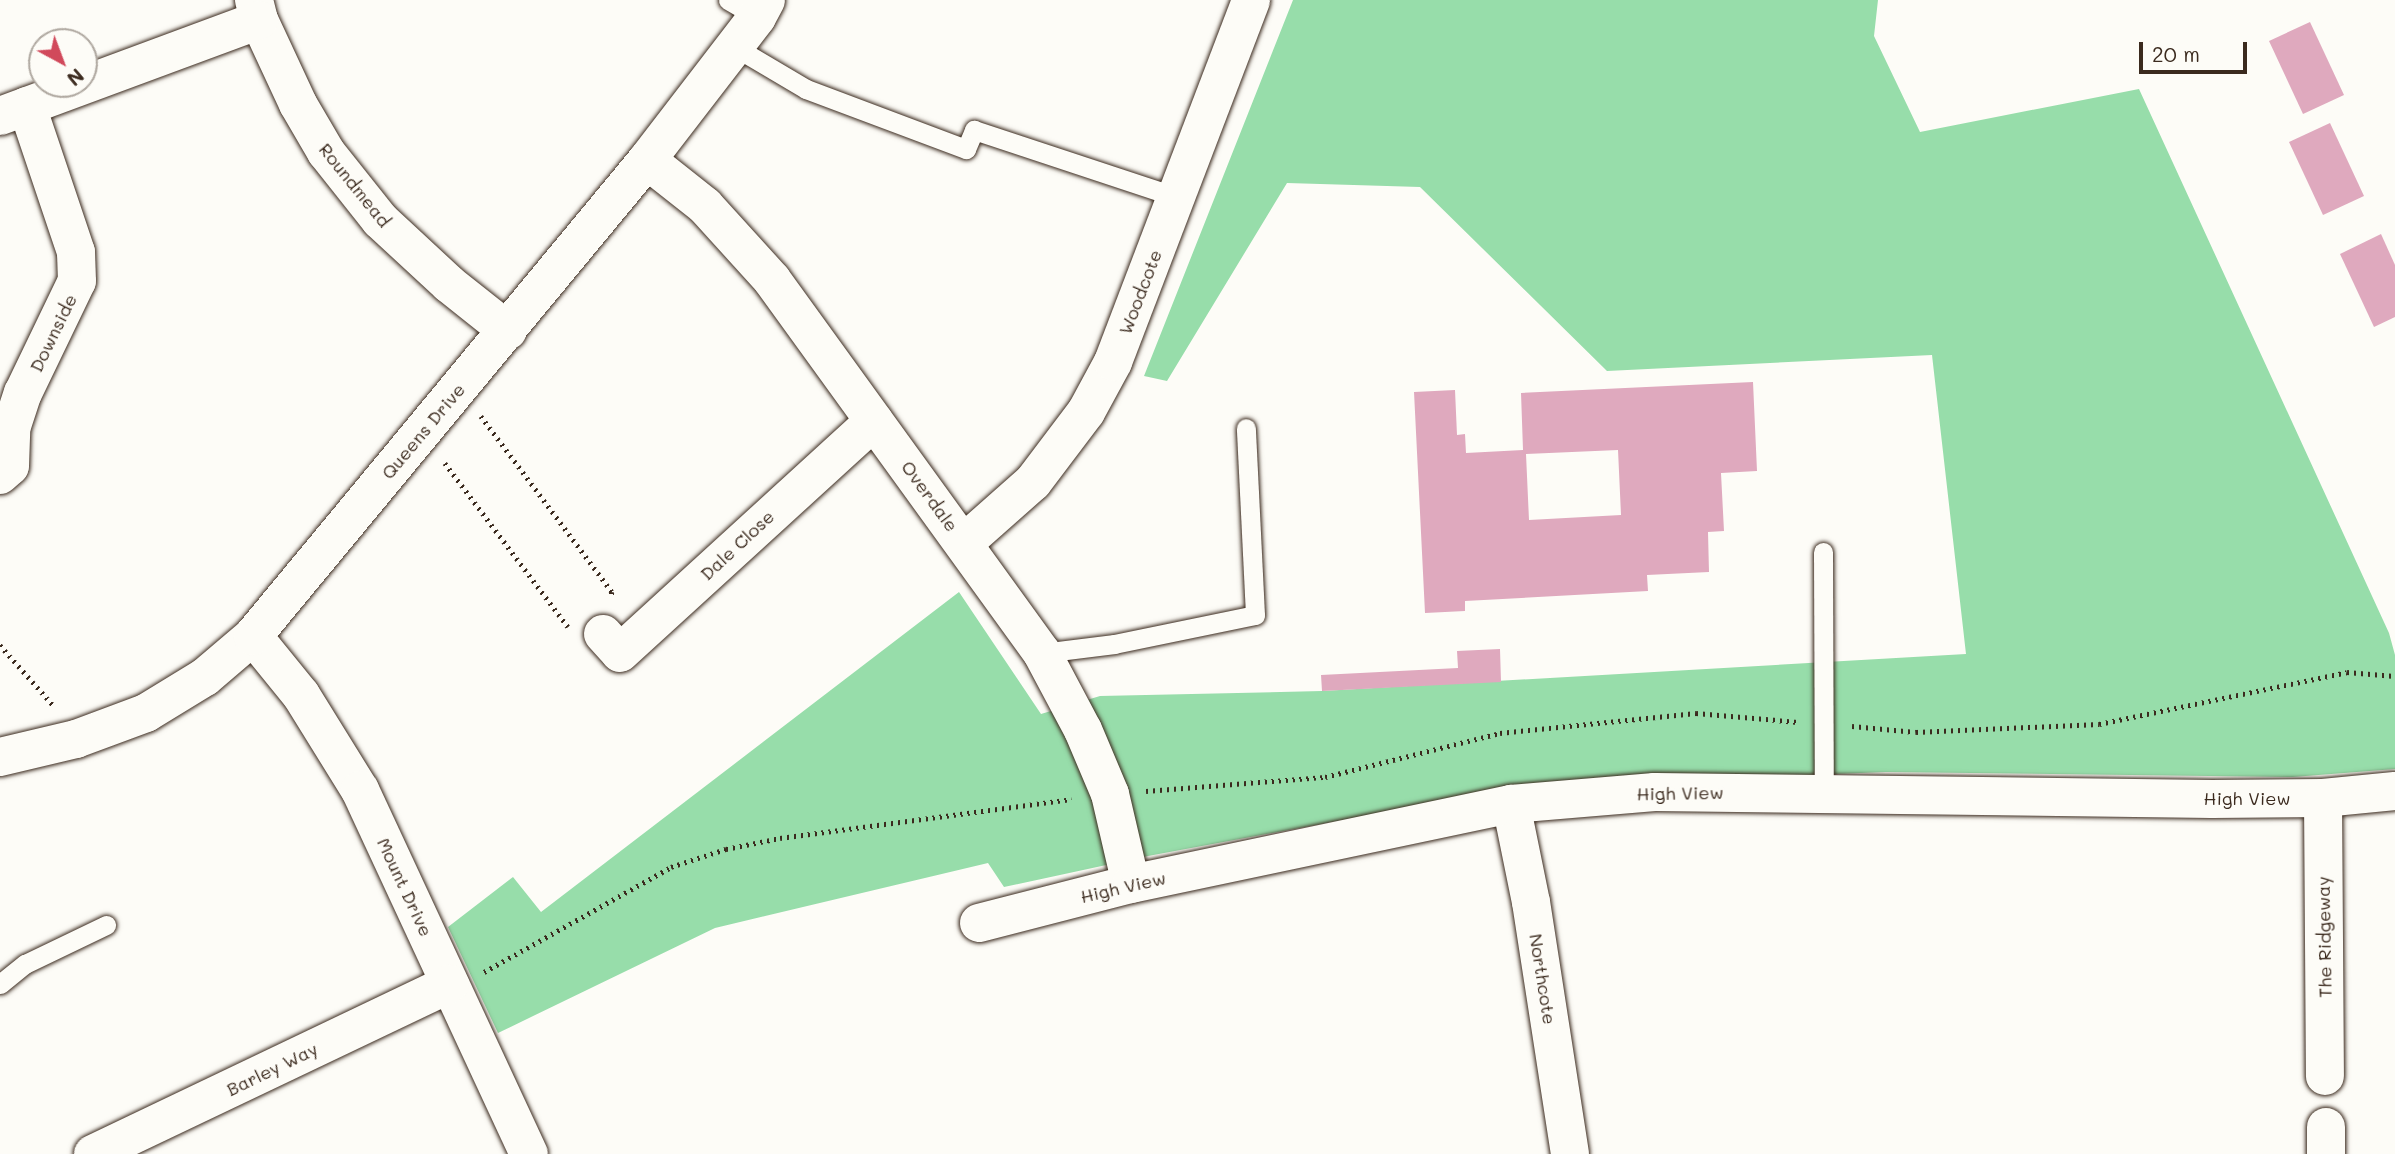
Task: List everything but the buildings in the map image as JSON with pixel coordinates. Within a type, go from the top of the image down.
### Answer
[{"type":"street","name":"Woodcote","points":[[964,543],[1033,482],[1086,412],[1112,362],[1251,0]]},
{"type":"street","name":"Downside","points":[[0,475],[10,466],[11,429],[23,393],[77,281],[76,252],[13,111],[256,10]]},
{"type":"street","name":"Roundmead","points":[[256,10],[298,104],[326,152],[380,220],[449,284],[508,331]]},
{"type":"street","name":"Queens Drive","points":[[0,757],[76,739],[146,713],[205,677],[253,636],[647,160],[746,16]]},
{"type":"street","name":"Overdale","points":[[647,160],[705,206],[772,280],[1042,653],[1083,730],[1110,794],[1131,884]]},
{"type":"street","name":"Dale Close","points":[[603,634],[620,653],[874,421]]},
{"type":"street","name":"Mount Drive","points":[[253,636],[301,695],[360,790],[529,1154]]},
{"type":"street","name":"High View","points":[[979,923],[1131,884],[1511,804],[1655,792],[2323,798],[2395,791]]},
{"type":"street","name":"The Ridgeway","points":[[2323,798],[2325,1076]]},
{"type":"street","name":"Northcote","points":[[1511,804],[1531,902],[1570,1154]]},
{"type":"street","name":"Barley Way","points":[[99,1153],[450,984]]},
{"type":"lane","points":[[746,16],[806,89],[966,149],[974,130],[1176,197]]},
{"type":"lane","points":[[1042,653],[1114,644],[1255,615],[1246,428]]},
{"type":"lane","points":[[1823,552],[1824,793]]},
{"type":"lane","points":[[0,984],[25,964],[106,925]]},
{"type":"path","points":[[423,433],[565,626],[603,634],[612,592],[460,388]]},
{"type":"path","points":[[0,645],[47,696],[76,739]]},
{"type":"path","points":[[450,984],[490,970],[671,867],[726,849],[780,838],[1110,794],[1325,777],[1500,733],[1696,713],[1916,732],[2099,724],[2347,672],[2395,676]]},
{"type":"green space","points":[[1293,0],[1878,0],[1874,36],[1920,132],[2139,89],[2389,633],[2395,655],[2395,769],[2293,777],[1886,772],[1527,786],[1148,856],[1004,887],[988,863],[715,928],[498,1033],[448,927],[513,877],[541,912],[959,592],[1041,714],[1100,696],[1322,691],[1966,654],[1932,355],[1607,371],[1420,187],[1287,183],[1167,381],[1144,376]]}]
